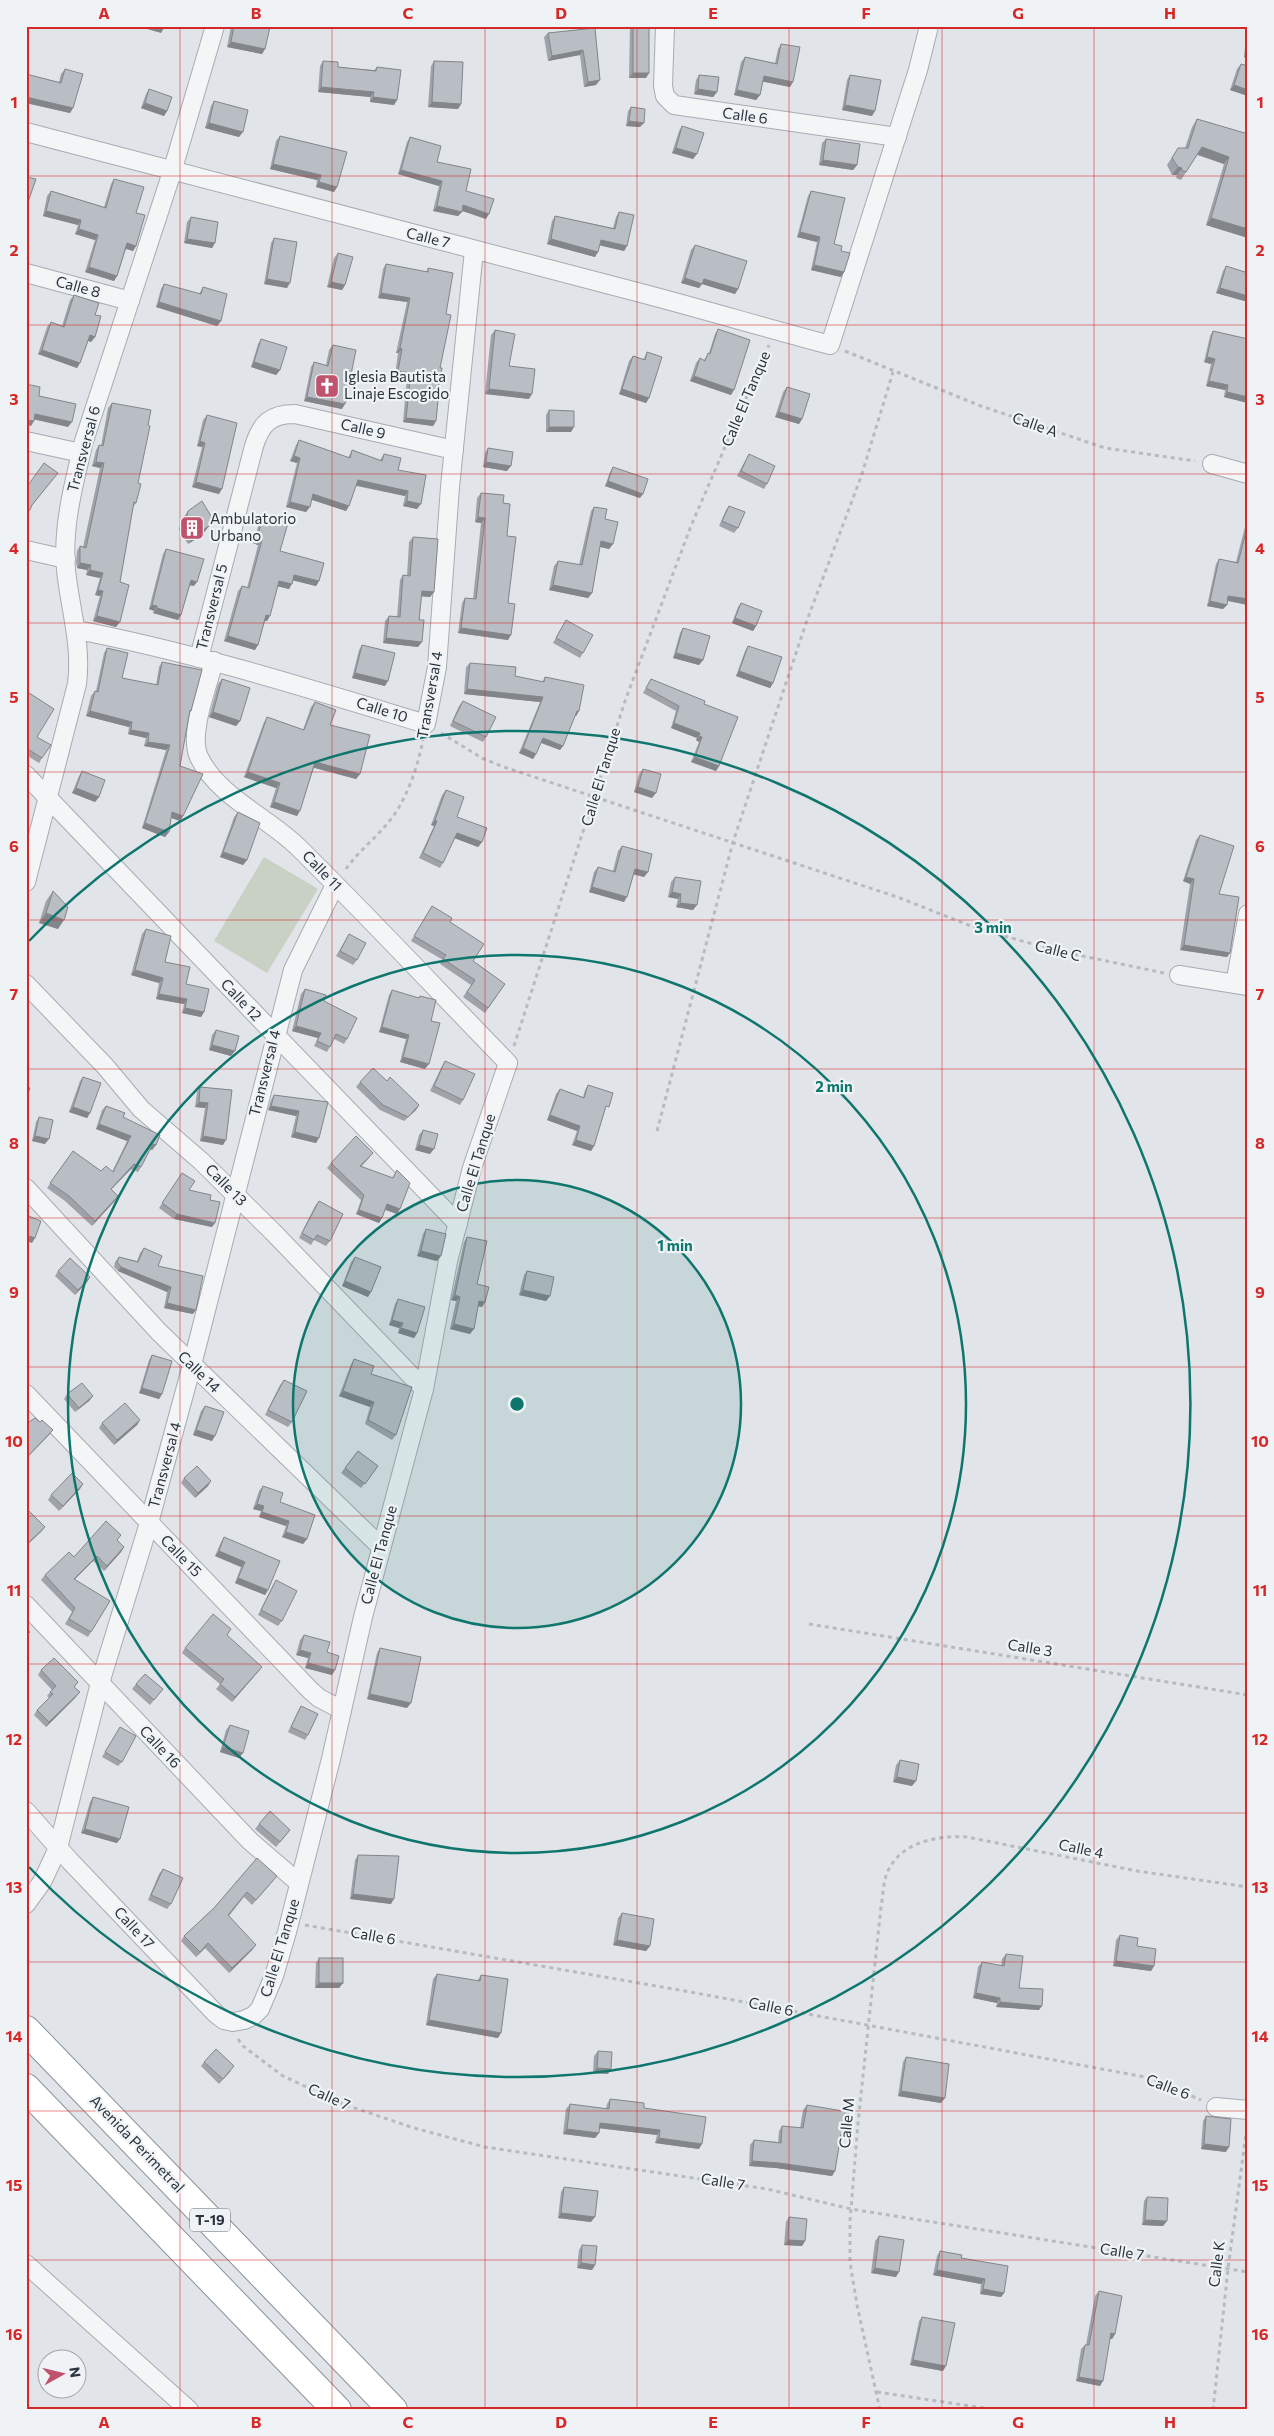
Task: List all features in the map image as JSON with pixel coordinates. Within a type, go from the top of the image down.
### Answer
[{"type":"highway","name":"Avenida Perimetral","points":[[26,2030],[393,2410]]},
{"type":"highway","name":"T-19","points":[[26,2088],[337,2410]]},
{"type":"street","name":"Transversal 6","points":[[26,882],[77,684],[80,664],[77,630],[66,559],[68,512],[81,453],[172,172],[215,26]]},
{"type":"street","name":"Calle 6","points":[[665,26],[663,86],[665,96],[674,105],[897,137]]},
{"type":"street","points":[[830,345],[918,70],[929,26]]},
{"type":"street","name":"Calle 7","points":[[26,132],[172,172],[640,293],[830,345]]},
{"type":"street","name":"Transversal 4","points":[[426,724],[437,667],[454,450],[474,250]]},
{"type":"street","name":"Calle 8","points":[[26,273],[130,301]]},
{"type":"street","name":"Calle 9","points":[[272,417],[283,414],[304,415],[454,450]]},
{"type":"street","name":"Transversal 5","points":[[207,659],[254,446],[265,422],[272,417]]},
{"type":"street","points":[[26,441],[81,453]]},
{"type":"street","points":[[1212,464],[1248,474]]},
{"type":"street","points":[[26,550],[66,559]]},
{"type":"street","name":"Calle 10","points":[[77,630],[148,644],[207,659],[426,724]]},
{"type":"street","name":"Calle 11","points":[[207,659],[196,733],[198,756],[218,784],[298,846],[508,1063]]},
{"type":"street","name":"Calle 12","points":[[26,775],[191,946],[274,1036],[458,1224]]},
{"type":"street","name":"Transversal 4","points":[[26,1904],[42,1882],[58,1848],[100,1683],[150,1523],[192,1365],[274,1036],[293,970],[335,885]]},
{"type":"street","points":[[1179,975],[1242,985],[1248,914]]},
{"type":"street","name":"Calle 13","points":[[26,984],[105,1066],[141,1109],[201,1161],[235,1194],[424,1389]]},
{"type":"street","name":"Calle El Tanque","points":[[233,2022],[253,2016],[260,2009],[267,1995],[290,1924],[381,1548],[424,1389],[448,1261],[472,1168],[508,1063]]},
{"type":"street","name":"Calle 14","points":[[26,1188],[159,1332],[381,1548]]},
{"type":"street","name":"Calle 15","points":[[26,1394],[310,1690],[319,1698],[342,1710]]},
{"type":"street","name":"Calle 16","points":[[26,1605],[250,1841],[300,1883]]},
{"type":"street","name":"Calle 17","points":[[26,1811],[58,1848],[216,2014],[224,2020],[233,2022]]},
{"type":"street","points":[[1216,2107],[1248,2110]]},
{"type":"street","points":[[26,2264],[189,2410]]},
{"type":"path","name":"Calle El Tanque","points":[[508,1063],[625,701],[691,526],[776,331]]},
{"type":"path","name":"Calle A","points":[[830,345],[981,406],[1105,448],[1212,464]]},
{"type":"path","points":[[657,1131],[733,842],[806,623],[861,477],[893,372]]},
{"type":"path","name":"Calle 10","points":[[426,724],[493,762],[733,842]]},
{"type":"path","name":"Transversal 4","points":[[335,885],[350,863],[394,815],[407,791],[419,759],[426,724]]},
{"type":"path","name":"Calle C","points":[[733,842],[900,898],[976,928],[1116,965],[1179,975]]},
{"type":"path","name":"Calle 3","points":[[809,1624],[1248,1695]]},
{"type":"path","name":"Calle 4","points":[[912,1846],[933,1838],[967,1837],[1137,1872],[1248,1887]]},
{"type":"path","name":"Calle M","points":[[880,2410],[857,2305],[850,2262],[850,2209],[881,1907],[887,1873],[898,1856],[912,1846]]},
{"type":"path","name":"Calle 6","points":[[290,1924],[330,1929],[868,2025],[1150,2078],[1216,2107]]},
{"type":"path","name":"Calle 7","points":[[233,2022],[238,2039],[243,2046],[283,2076],[343,2104],[414,2128],[485,2147],[767,2189],[850,2209],[1248,2272]]},
{"type":"path","name":"Calle K","points":[[1213,2410],[1228,2269],[1248,2121]]},
{"type":"path","points":[[876,2392],[997,2410]]},
{"type":"green space","points":[[264,857],[318,889],[267,973],[214,941]]},
{"type":"building","points":[[234,26],[270,27],[265,49],[231,42]]},
{"type":"building","points":[[633,26],[649,26],[649,73],[633,73]]},
{"type":"building","points":[[595,28],[600,80],[588,82],[583,50],[552,56],[548,33]]},
{"type":"building","points":[[781,44],[800,47],[793,82],[764,76],[760,95],[737,90],[745,57],[777,64]]},
{"type":"building","points":[[323,61],[338,62],[338,67],[376,71],[377,67],[401,70],[397,100],[373,97],[374,92],[321,87]]},
{"type":"building","points":[[434,61],[463,62],[461,104],[432,102]]},
{"type":"building","points":[[1241,64],[1248,66],[1248,90],[1234,85]]},
{"type":"building","points":[[65,69],[83,74],[73,108],[26,97],[26,74],[61,83]]},
{"type":"building","points":[[699,75],[719,77],[717,92],[698,89]]},
{"type":"building","points":[[850,75],[881,80],[875,111],[845,105]]},
{"type":"building","points":[[149,89],[172,97],[167,111],[145,103]]},
{"type":"building","points":[[214,101],[248,110],[243,132],[209,123]]},
{"type":"building","points":[[631,107],[645,109],[644,123],[629,121]]},
{"type":"building","points":[[1197,119],[1248,134],[1248,229],[1211,218],[1229,157],[1202,147],[1186,172],[1178,167],[1172,158],[1178,148],[1188,148]]},
{"type":"building","points":[[682,126],[704,133],[697,154],[676,148]]},
{"type":"building","points":[[280,136],[347,152],[337,187],[319,182],[321,175],[273,164]]},
{"type":"building","points":[[410,137],[441,146],[437,162],[471,169],[466,191],[494,199],[489,214],[463,205],[462,212],[437,206],[442,181],[401,170]]},
{"type":"building","points":[[826,139],[860,144],[857,165],[823,160]]},
{"type":"building","points":[[26,177],[36,179],[26,208]]},
{"type":"building","points":[[114,179],[144,187],[136,213],[145,215],[136,246],[127,243],[117,276],[89,267],[98,235],[79,229],[81,220],[46,211],[51,191],[106,208]]},
{"type":"building","points":[[811,191],[845,198],[834,244],[842,246],[841,251],[850,253],[844,272],[814,265],[820,237],[800,232]]},
{"type":"building","points":[[619,212],[634,215],[627,246],[601,240],[598,252],[551,239],[555,216],[615,229]]},
{"type":"building","points":[[191,217],[218,222],[215,243],[187,239]]},
{"type":"building","points":[[274,238],[297,242],[290,283],[267,279]]},
{"type":"building","points":[[695,245],[747,261],[738,289],[704,279],[702,284],[685,278]]},
{"type":"building","points":[[338,253],[353,257],[345,285],[331,282]]},
{"type":"building","points":[[386,264],[428,272],[428,268],[453,273],[446,314],[451,315],[440,368],[442,368],[436,400],[438,401],[436,421],[406,418],[411,373],[398,371],[402,349],[400,348],[410,298],[381,293]]},
{"type":"building","points":[[1226,266],[1248,273],[1248,296],[1220,288]]},
{"type":"building","points":[[164,284],[201,294],[203,287],[227,294],[221,321],[159,302]]},
{"type":"building","points":[[74,295],[99,303],[95,315],[101,316],[95,337],[90,335],[80,363],[42,350],[51,322],[64,327]]},
{"type":"building","points":[[718,329],[750,340],[734,390],[694,376],[700,358],[705,361],[708,353],[710,354]]},
{"type":"building","points":[[495,330],[515,334],[509,366],[535,369],[532,394],[489,389]]},
{"type":"building","points":[[1213,331],[1248,339],[1248,397],[1227,392],[1228,385],[1209,381],[1215,359],[1207,357]]},
{"type":"building","points":[[261,339],[287,347],[280,370],[254,362]]},
{"type":"building","name":"Iglesia Bautista Linaje Escogido","points":[[333,345],[356,350],[345,404],[307,397],[314,362],[328,366]]},
{"type":"building","points":[[647,352],[662,357],[649,398],[622,389],[633,356],[645,360]]},
{"type":"building","points":[[26,384],[40,387],[39,396],[76,404],[72,422],[35,414],[34,421],[26,420]]},
{"type":"building","points":[[787,387],[810,394],[802,419],[779,412]]},
{"type":"building","points":[[112,403],[151,410],[148,425],[150,426],[138,483],[141,484],[136,503],[134,502],[120,582],[129,585],[120,622],[97,616],[103,591],[98,590],[103,573],[90,570],[91,565],[80,563],[80,546],[86,548],[104,463],[96,462],[99,445],[103,446]]},
{"type":"building","points":[[549,410],[574,411],[574,427],[549,427]]},
{"type":"building","points":[[207,415],[237,423],[222,489],[196,482],[205,443],[200,441]]},
{"type":"building","points":[[299,440],[350,458],[352,450],[382,461],[384,454],[401,458],[398,470],[426,475],[421,504],[407,501],[408,491],[358,480],[349,506],[313,494],[310,507],[290,502],[300,458],[294,456]]},
{"type":"building","points":[[488,448],[513,452],[511,466],[486,462]]},
{"type":"building","points":[[749,454],[775,466],[767,484],[741,471]]},
{"type":"building","points":[[44,463],[58,473],[30,510],[26,509],[26,488]]},
{"type":"building","points":[[613,467],[648,479],[643,494],[608,481]]},
{"type":"building","points":[[481,493],[504,495],[503,503],[510,504],[507,536],[516,537],[508,603],[515,604],[511,635],[461,628],[465,598],[476,599],[485,518],[478,517]]},
{"type":"building","points":[[202,501],[211,516],[209,526],[195,535],[186,520],[188,511]]},
{"type":"building","points":[[729,506],[745,512],[738,528],[722,521]]},
{"type":"building","points":[[594,507],[607,509],[605,519],[618,522],[613,544],[601,541],[592,593],[553,585],[558,561],[582,565]]},
{"type":"building","points":[[264,515],[288,523],[280,551],[324,563],[319,581],[294,575],[292,584],[279,581],[270,616],[266,615],[258,645],[228,636],[242,586],[249,588],[262,540],[257,538]]},
{"type":"building","points":[[1248,524],[1248,599],[1228,596],[1227,605],[1210,601],[1219,559],[1238,563]]},
{"type":"building","points":[[413,537],[438,539],[434,592],[422,591],[419,620],[424,620],[422,642],[386,638],[389,616],[400,617],[403,575],[410,576]]},
{"type":"building","points":[[166,549],[204,559],[197,582],[191,580],[181,615],[152,605]]},
{"type":"building","points":[[741,603],[762,611],[756,626],[735,618]]},
{"type":"building","points":[[566,620],[593,635],[583,653],[556,638]]},
{"type":"building","points":[[683,628],[710,636],[703,660],[676,653]]},
{"type":"building","points":[[362,645],[395,653],[388,681],[355,673]]},
{"type":"building","points":[[748,646],[782,657],[773,683],[739,671]]},
{"type":"building","points":[[107,648],[128,653],[122,678],[158,685],[162,662],[202,670],[190,710],[180,766],[203,774],[183,816],[172,812],[169,832],[145,823],[170,745],[148,742],[149,733],[131,730],[132,722],[90,711],[95,691],[98,692]]},
{"type":"building","points":[[470,663],[516,667],[515,676],[544,682],[545,677],[584,685],[579,711],[577,711],[563,746],[543,738],[536,754],[523,748],[543,697],[467,689]]},
{"type":"building","points":[[222,679],[250,688],[240,721],[213,712]]},
{"type":"building","points":[[651,679],[705,701],[704,704],[738,717],[719,766],[695,757],[702,737],[699,736],[700,733],[674,723],[679,706],[646,688]]},
{"type":"building","points":[[26,691],[54,709],[37,737],[51,745],[42,758],[26,748]]},
{"type":"building","points":[[463,701],[496,717],[486,737],[453,721]]},
{"type":"building","points":[[315,702],[336,710],[330,725],[370,735],[360,774],[315,762],[300,811],[274,802],[280,783],[248,772],[267,717],[304,730]]},
{"type":"building","points":[[643,769],[661,774],[656,793],[638,787]]},
{"type":"building","points":[[82,771],[105,780],[99,797],[76,788]]},
{"type":"building","points":[[446,790],[464,797],[457,817],[487,828],[482,842],[457,833],[443,863],[423,853],[437,821],[435,820]]},
{"type":"building","points":[[238,812],[260,823],[247,860],[223,852]]},
{"type":"building","points":[[1200,835],[1234,846],[1219,894],[1239,897],[1230,953],[1184,945],[1194,879],[1186,877]]},
{"type":"building","points":[[622,846],[652,854],[648,872],[635,869],[627,897],[592,887],[598,867],[615,872]]},
{"type":"building","points":[[675,877],[701,881],[697,905],[680,903],[681,894],[672,892]]},
{"type":"building","points":[[53,891],[68,907],[64,920],[46,913]]},
{"type":"building","points":[[432,906],[452,918],[450,922],[484,944],[473,961],[505,984],[488,1008],[467,992],[475,980],[443,959],[446,955],[414,936]]},
{"type":"building","points":[[146,929],[171,936],[165,962],[190,967],[186,984],[209,989],[204,1012],[185,1008],[187,999],[159,994],[163,978],[135,970]]},
{"type":"building","points":[[349,934],[366,943],[357,960],[340,951]]},
{"type":"building","points":[[305,989],[326,995],[324,1001],[357,1018],[347,1039],[336,1034],[330,1047],[317,1041],[321,1033],[296,1026]]},
{"type":"building","points":[[392,990],[419,998],[420,996],[436,1000],[431,1021],[440,1023],[429,1064],[403,1057],[409,1035],[382,1027]]},
{"type":"building","points":[[216,1030],[239,1036],[235,1051],[212,1045]]},
{"type":"building","points":[[445,1061],[475,1074],[463,1100],[434,1086]]},
{"type":"building","points":[[373,1068],[387,1081],[390,1077],[419,1105],[408,1117],[383,1105],[360,1082]]},
{"type":"building","points":[[83,1077],[101,1083],[90,1113],[73,1107]]},
{"type":"building","points":[[588,1085],[613,1093],[609,1107],[606,1106],[594,1146],[576,1140],[580,1126],[550,1115],[560,1089],[584,1098]]},
{"type":"building","points":[[26,1087],[30,1088],[26,1100]]},
{"type":"building","points":[[200,1087],[232,1090],[226,1140],[203,1136],[208,1103],[199,1102]]},
{"type":"building","points":[[274,1095],[328,1102],[319,1138],[295,1132],[299,1111],[271,1106]]},
{"type":"building","points":[[106,1106],[125,1113],[123,1117],[160,1135],[156,1145],[153,1144],[141,1167],[134,1164],[111,1189],[118,1196],[95,1221],[69,1196],[50,1183],[73,1151],[101,1171],[106,1166],[113,1172],[131,1136],[99,1124]]},
{"type":"building","points":[[39,1117],[53,1120],[49,1139],[35,1136]]},
{"type":"building","points":[[423,1130],[438,1134],[434,1149],[419,1145]]},
{"type":"building","points":[[356,1136],[373,1153],[360,1166],[393,1178],[397,1170],[410,1183],[400,1209],[387,1204],[382,1218],[359,1210],[364,1195],[331,1163]]},
{"type":"building","points":[[182,1173],[195,1181],[189,1190],[211,1195],[210,1200],[220,1202],[215,1223],[177,1214],[162,1203]]},
{"type":"building","points":[[319,1201],[343,1214],[330,1241],[317,1235],[314,1240],[302,1233]]},
{"type":"building","points":[[26,1215],[41,1221],[35,1238],[26,1235]]},
{"type":"building","points":[[426,1229],[446,1234],[441,1256],[421,1251]]},
{"type":"building","points":[[467,1237],[487,1241],[477,1284],[489,1287],[485,1302],[479,1301],[474,1329],[454,1324],[460,1297],[455,1295]]},
{"type":"building","points":[[144,1248],[162,1256],[158,1266],[203,1276],[196,1310],[167,1303],[171,1287],[121,1267],[117,1262],[119,1257],[138,1262]]},
{"type":"building","points":[[355,1257],[381,1267],[371,1292],[345,1281]]},
{"type":"building","points":[[70,1258],[90,1277],[78,1290],[58,1271]]},
{"type":"building","points":[[527,1271],[554,1277],[550,1296],[523,1290]]},
{"type":"building","points":[[398,1299],[425,1307],[417,1333],[401,1328],[403,1323],[392,1320]]},
{"type":"building","points":[[152,1355],[172,1361],[162,1394],[142,1388]]},
{"type":"building","points":[[354,1359],[374,1366],[371,1374],[412,1387],[396,1435],[368,1420],[374,1402],[343,1391]]},
{"type":"building","points":[[284,1380],[307,1391],[292,1422],[268,1410]]},
{"type":"building","points":[[82,1383],[93,1396],[79,1408],[67,1394]]},
{"type":"building","points":[[125,1403],[140,1420],[117,1440],[102,1423]]},
{"type":"building","points":[[205,1406],[224,1412],[215,1436],[196,1430]]},
{"type":"building","points":[[35,1418],[40,1422],[42,1420],[53,1430],[26,1458],[26,1424]]},
{"type":"building","points":[[358,1451],[378,1466],[365,1484],[345,1468]]},
{"type":"building","points":[[197,1466],[211,1481],[198,1493],[184,1478]]},
{"type":"building","points":[[72,1473],[83,1484],[63,1506],[51,1495]]},
{"type":"building","points":[[263,1486],[283,1493],[280,1502],[315,1515],[307,1539],[286,1532],[289,1521],[262,1512],[264,1506],[257,1504]]},
{"type":"building","points":[[26,1510],[45,1527],[26,1545]]},
{"type":"building","points":[[106,1521],[121,1535],[117,1540],[124,1547],[107,1566],[97,1556],[74,1579],[110,1601],[91,1632],[69,1619],[75,1608],[45,1575],[69,1552],[74,1557]]},
{"type":"building","points":[[224,1537],[280,1561],[268,1590],[238,1578],[245,1562],[219,1551]]},
{"type":"building","points":[[276,1580],[297,1591],[282,1621],[261,1610]]},
{"type":"building","points":[[213,1614],[231,1629],[227,1635],[262,1667],[235,1697],[220,1684],[224,1679],[185,1648]]},
{"type":"building","points":[[26,1628],[30,1632],[26,1636]]},
{"type":"building","points":[[304,1635],[330,1642],[327,1652],[339,1656],[335,1670],[308,1663],[311,1653],[300,1650]]},
{"type":"building","points":[[380,1648],[421,1657],[411,1703],[370,1694]]},
{"type":"building","points":[[54,1658],[78,1682],[74,1687],[80,1692],[49,1722],[37,1710],[53,1694],[50,1692],[56,1686],[41,1670]]},
{"type":"building","points":[[145,1674],[163,1689],[154,1700],[136,1684]]},
{"type":"building","points":[[301,1706],[318,1714],[308,1735],[291,1727]]},
{"type":"building","points":[[230,1725],[249,1731],[243,1753],[223,1747]]},
{"type":"building","points":[[120,1727],[136,1736],[122,1762],[105,1752]]},
{"type":"building","points":[[900,1760],[919,1764],[916,1781],[897,1777]]},
{"type":"building","points":[[93,1797],[129,1807],[120,1839],[85,1829]]},
{"type":"building","points":[[270,1811],[290,1830],[280,1842],[259,1824]]},
{"type":"building","points":[[358,1855],[399,1856],[394,1899],[353,1894]]},
{"type":"building","points":[[257,1858],[277,1876],[256,1900],[247,1892],[228,1915],[256,1945],[232,1968],[208,1943],[200,1952],[184,1936],[214,1908]]},
{"type":"building","points":[[163,1869],[183,1878],[171,1904],[151,1895]]},
{"type":"building","points":[[622,1913],[654,1919],[650,1946],[617,1940]]},
{"type":"building","points":[[1120,1935],[1138,1938],[1137,1946],[1156,1949],[1154,1966],[1116,1961]]},
{"type":"building","points":[[1006,1954],[1023,1956],[1019,1988],[1043,1989],[1042,2006],[1000,2002],[1000,1998],[976,1993],[982,1962],[1004,1966]]},
{"type":"building","points":[[319,1958],[343,1958],[343,1983],[319,1983]]},
{"type":"building","points":[[437,1974],[480,1981],[481,1975],[508,1979],[501,2033],[429,2020]]},
{"type":"building","points":[[216,2049],[234,2066],[223,2079],[204,2062]]},
{"type":"building","points":[[598,2051],[612,2052],[611,2069],[597,2068]]},
{"type":"building","points":[[906,2057],[949,2064],[945,2098],[901,2091]]},
{"type":"building","points":[[610,2099],[644,2103],[644,2108],[706,2117],[702,2144],[659,2138],[660,2130],[600,2123],[599,2133],[567,2129],[570,2104],[609,2109]]},
{"type":"building","points":[[807,2105],[849,2112],[845,2135],[841,2134],[835,2171],[752,2161],[754,2140],[781,2143],[782,2126],[803,2128]]},
{"type":"building","points":[[1206,2116],[1231,2119],[1229,2147],[1204,2144]]},
{"type":"building","points":[[564,2187],[598,2191],[595,2217],[561,2213]]},
{"type":"building","points":[[1147,2197],[1168,2198],[1167,2221],[1145,2220]]},
{"type":"building","points":[[789,2217],[807,2219],[805,2241],[788,2240]]},
{"type":"building","points":[[879,2236],[904,2240],[899,2272],[875,2268]]},
{"type":"building","points":[[582,2245],[597,2246],[595,2265],[581,2263]]},
{"type":"building","points":[[940,2251],[962,2255],[961,2258],[1008,2266],[1004,2293],[983,2289],[985,2279],[937,2270]]},
{"type":"building","points":[[1099,2291],[1122,2296],[1115,2334],[1111,2333],[1103,2381],[1079,2377],[1085,2345],[1089,2345]]},
{"type":"building","points":[[922,2317],[955,2323],[946,2366],[913,2360]]},
{"type":"place","name":"Iglesia Bautista Linaje Escogido","points":[[327,386]]},
{"type":"place","name":"Ambulatorio Urbano","points":[[192,528]]}]
